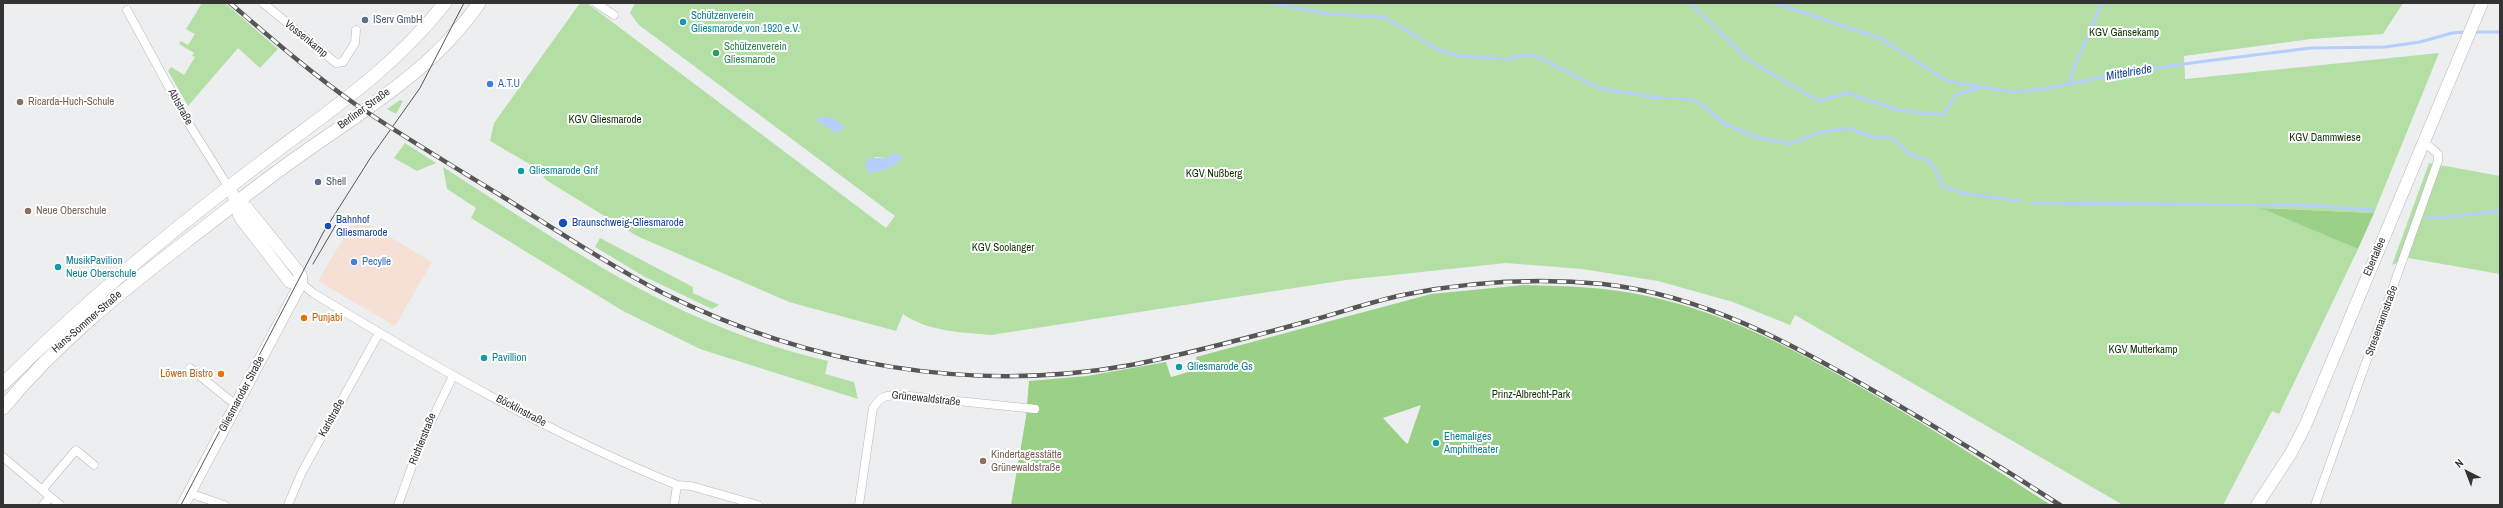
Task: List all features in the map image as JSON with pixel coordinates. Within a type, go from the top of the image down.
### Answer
[{"type":"main road","name":"Berliner Straße","points":[[229,188],[384,69],[428,25],[445,3]]},
{"type":"main road","name":"Berliner Straße","points":[[238,202],[400,83],[445,43],[479,3]]},
{"type":"main road","name":"Ebertallee","points":[[2257,505],[2291,453],[2305,426],[2482,3]]},
{"type":"main road","name":"Abtstraße","points":[[229,188],[238,202],[246,208],[297,270],[301,276],[301,283]]},
{"type":"main road","name":"Hans-Sommer-Straße","points":[[3,384],[120,276],[229,188]]},
{"type":"main road","name":"Hans-Sommer-Straße","points":[[3,408],[44,361],[71,334],[105,305],[238,202]]},
{"type":"main road","name":"Gliesmaroder Straße","points":[[183,505],[301,283]]},
{"type":"street","name":"Vossenkamp","points":[[263,3],[336,62],[343,62],[355,44],[356,30]]},
{"type":"street","points":[[596,3],[614,15]]},
{"type":"street","name":"Abtstraße","points":[[127,10],[193,131],[229,188]]},
{"type":"street","name":"Stresemannstraße","points":[[2315,505],[2438,162],[2438,154],[2430,147],[2422,146]]},
{"type":"street","name":"Böcklinstraße","points":[[301,283],[313,293],[453,376],[595,449],[677,485],[691,486],[758,505]]},
{"type":"street","name":"Karlstraße","points":[[288,505],[302,472],[379,333]]},
{"type":"street","points":[[190,368],[236,405]]},
{"type":"street","name":"Richterstraße","points":[[398,505],[423,437],[453,376]]},
{"type":"street","name":"Grünewaldstraße","points":[[859,505],[873,408],[879,399],[887,395],[900,395],[1035,409]]},
{"type":"street","points":[[42,490],[76,450],[94,464]]},
{"type":"street","points":[[3,457],[60,505]]},
{"type":"street","points":[[674,505],[677,485]]},
{"type":"street","points":[[189,493],[224,505]]},
{"type":"street","points":[[43,505],[50,497]]},
{"type":"shaded area","points":[[356,217],[432,262],[395,326],[318,281]]},
{"type":"green space","points":[[202,3],[225,3],[278,49],[260,68],[238,48],[188,106],[168,71],[171,67],[184,75],[195,57],[192,56],[194,53],[179,44],[181,41],[188,45],[195,34],[186,29]]},
{"type":"green space","points":[[580,3],[587,3],[886,228],[895,216],[639,25],[630,13],[635,3],[2403,3],[2383,34],[2311,39],[2184,56],[2185,79],[2439,53],[2374,213],[2263,208],[2358,249],[2279,414],[2272,411],[2223,505],[2123,505],[1795,315],[1790,325],[1733,302],[1658,281],[1582,269],[1506,263],[1346,280],[991,335],[956,332],[934,328],[913,320],[903,314],[896,331],[789,302],[637,236],[546,180],[538,169],[490,141],[494,123]],"holes":[[[893,153],[870,173],[875,157],[887,158]]]},
{"type":"green space","points":[[400,100],[403,101],[396,114],[387,109]]},
{"type":"green space","points":[[405,143],[436,163],[417,171],[394,158]]},
{"type":"green space","points":[[2429,163],[2500,176],[2500,274],[2408,258],[2392,265]]},
{"type":"green space","points":[[443,167],[602,268],[668,303],[717,326],[748,338],[828,361],[825,374],[854,382],[858,399],[700,349],[623,311],[471,218],[476,208],[447,189]]},
{"type":"green space","points":[[2261,208],[2374,213],[2358,249]]},
{"type":"green space","points":[[600,238],[693,287],[693,293],[719,305],[712,309],[645,277],[595,247]]},
{"type":"green space","name":"Prinz-Albrecht-Park","points":[[1524,285],[1586,288],[1647,296],[1677,303],[1707,313],[1766,337],[1822,365],[1898,409],[2051,505],[1011,505],[1026,417],[1029,381],[1087,376],[1166,362],[1171,377],[1199,369],[1196,357],[1431,294]],"holes":[[[1421,405],[1407,444],[1383,418]]]},
{"type":"water","points":[[831,117],[845,127],[837,133],[817,121],[817,118]]},
{"type":"water","points":[[893,153],[902,156],[901,160],[882,171],[870,173],[865,167],[868,158],[887,158]]},
{"type":"waterway","points":[[1270,3],[1329,14],[1384,17],[1437,49],[1459,56],[1509,59],[1527,55],[1538,57],[1601,89],[1660,98],[1690,99],[1702,105],[1725,124],[1759,138],[1790,144],[1821,132],[1849,128],[1878,138],[1887,136],[1908,153],[1928,161],[1934,167],[1942,186],[1962,193],[2020,201]]},
{"type":"waterway","points":[[1690,3],[1747,59],[1818,101],[1847,93],[1898,110],[1943,115],[1957,94],[1978,88]]},
{"type":"waterway","name":"Mittelriede","points":[[1775,3],[1882,39],[1947,81],[2012,92],[2043,89],[2134,71],[2206,61],[2311,48],[2385,47],[2420,42],[2452,33],[2466,32]]},
{"type":"waterway","points":[[2070,83],[2073,70],[2102,3]]},
{"type":"waterway","name":"Mittelriede","points":[[2474,32],[2500,32]]},
{"type":"waterway","points":[[2032,203],[2303,205],[2372,210]]},
{"type":"waterway","points":[[2427,217],[2439,218],[2500,211]]},
{"type":"tram line","points":[[181,505],[323,233],[371,157],[420,88],[464,3]]},
{"type":"tram line","points":[[313,264],[341,216]]},
{"type":"railway","points":[[230,3],[307,68],[355,104],[580,246],[621,270],[663,293],[718,318],[775,339],[833,355],[891,367],[951,374],[1011,376],[1071,373],[1131,365],[1224,344],[1403,295],[1452,287],[1503,282],[1553,281],[1603,284],[1640,290],[1677,299],[1747,325],[1781,341],[1848,376],[1903,408],[2060,505]]},
{"type":"place","name":"IServ GmbH","points":[[365,20]]},
{"type":"place","name":"Schützenverein Gliesmarode von 1920 e.V.","points":[[683,22]]},
{"type":"place","name":"Schützenverein Gliesmarode","points":[[716,53]]},
{"type":"place","name":"A.T.U","points":[[490,84]]},
{"type":"place","name":"Ricarda-Huch-Schule","points":[[20,102]]},
{"type":"place","name":"Gliesmarode Gnf","points":[[521,171]]},
{"type":"place","name":"Shell","points":[[318,182]]},
{"type":"place","name":"Neue Oberschule","points":[[28,211]]},
{"type":"place","name":"Braunschweig-Gliesmarode","points":[[563,223]]},
{"type":"place","name":"Bahnhof Gliesmarode","points":[[328,226]]},
{"type":"place","name":"Pecylle","points":[[354,262]]},
{"type":"place","name":"MusikPavilion Neue Oberschule","points":[[58,267]]},
{"type":"place","name":"Punjabi","points":[[304,318]]},
{"type":"place","name":"Pavillion","points":[[484,358]]},
{"type":"place","name":"Gliesmarode Gs","points":[[1179,367]]},
{"type":"place","name":"Löwen Bistro","points":[[221,374]]},
{"type":"place","name":"Ehemaliges Amphitheater","points":[[1436,443]]},
{"type":"place","name":"Kindertagesstätte Grünewaldstraße","points":[[983,461]]},
{"type":"park label","name":"KGV Gänsekamp","points":[[2124,33]]},
{"type":"park label","name":"KGV Gliesmarode","points":[[605,120]]},
{"type":"park label","name":"KGV Dammwiese","points":[[2325,138]]},
{"type":"park label","name":"KGV Nußberg","points":[[1214,174]]},
{"type":"park label","name":"KGV Soolanger","points":[[1003,248]]},
{"type":"park label","name":"KGV Mutterkamp","points":[[2143,350]]}]
